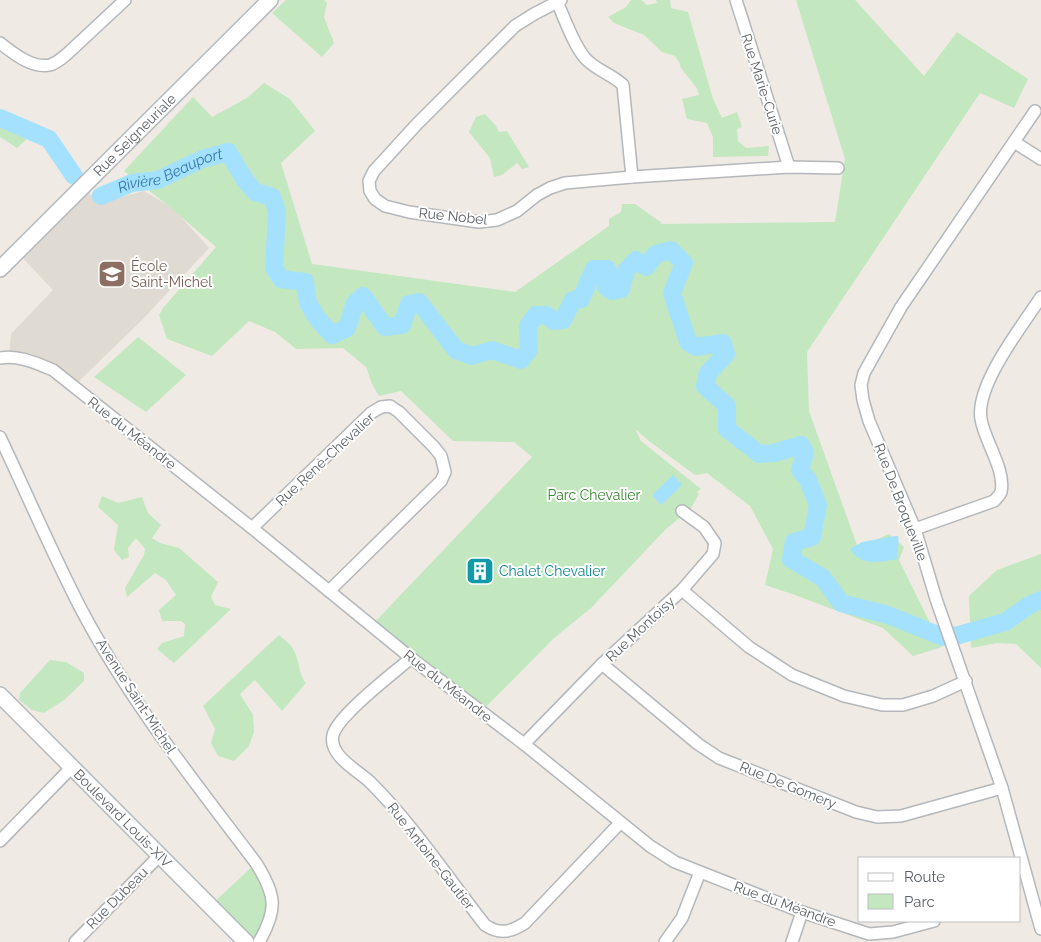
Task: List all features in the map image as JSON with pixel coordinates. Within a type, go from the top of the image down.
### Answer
[{"type":"street","points":[[0,43],[20,58],[38,64],[48,65],[57,62],[125,0]]},
{"type":"street","name":"Rue Seigneuriale","points":[[0,269],[270,0]]},
{"type":"street","name":"Rue Marie-Curie","points":[[736,0],[788,168]]},
{"type":"street","points":[[559,1],[585,58],[623,85],[632,177]]},
{"type":"street","name":"Rue Nobel","points":[[559,1],[515,26],[416,124],[374,171],[369,182],[370,191],[375,199],[385,206],[409,212],[479,222],[497,220],[517,211],[537,195],[565,183],[788,168],[838,168]]},
{"type":"street","name":"Rue De Broqueville","points":[[1017,857],[1002,788],[948,634],[915,529],[869,421],[861,385],[864,373],[902,307],[1035,111]]},
{"type":"street","points":[[1014,142],[1041,158]]},
{"type":"street","points":[[915,529],[994,501],[1000,494],[1002,485],[1000,474],[980,418],[984,389],[993,371],[1041,297]]},
{"type":"street","name":"Rue du Méandre","points":[[0,358],[9,356],[29,360],[53,370],[252,528],[411,658],[524,744],[620,823],[650,846],[676,862],[802,912],[869,934],[893,932],[930,922]]},
{"type":"street","name":"Rue René-Chevalier","points":[[252,528],[371,413],[381,407],[390,406],[399,412],[441,456],[445,472],[441,481],[329,591]]},
{"type":"street","name":"Avenue Saint-Michel","points":[[0,437],[82,610],[121,677],[177,758],[263,874],[271,890],[272,906],[270,923],[259,942]]},
{"type":"street","name":"Rue Montoisy","points":[[524,744],[602,664],[682,590],[713,554],[715,543],[704,527],[682,511]]},
{"type":"street","points":[[682,590],[749,647],[792,675],[844,696],[882,705],[903,705],[933,696],[966,681]]},
{"type":"street","name":"Rue Antoine-Gautier","points":[[411,658],[347,714],[336,728],[333,735],[333,744],[341,757],[370,782],[392,806],[485,925],[494,931],[516,930],[525,923],[620,823]]},
{"type":"street","name":"Rue De Gomery","points":[[602,664],[698,744],[719,758],[856,812],[877,817],[901,816],[1002,788]]},
{"type":"street","name":"Boulevard Louis-XIV","points":[[0,695],[246,942]]},
{"type":"street","points":[[0,841],[72,767]]},
{"type":"street","name":"Rue Dubeau","points":[[74,942],[160,855]]},
{"type":"street","points":[[665,942],[682,918],[700,872]]},
{"type":"street","name":"Rue De Broqueville","points":[[1021,876],[1025,895],[1041,929]]},
{"type":"street","points":[[792,942],[802,912]]},
{"type":"shaded area","name":"École Saint-Michel","points":[[83,186],[98,203],[144,191],[174,209],[209,248],[144,318],[73,387],[53,370],[9,356],[11,334],[53,290],[17,252]]},
{"type":"green space","points":[[286,0],[324,0],[327,3],[324,17],[334,43],[322,57],[272,13]]},
{"type":"green space","points":[[631,0],[641,0],[647,5],[657,3],[656,0],[670,0],[671,8],[688,12],[713,99],[722,118],[737,112],[742,127],[737,129],[738,141],[746,148],[769,146],[768,156],[713,157],[713,137],[707,123],[687,119],[682,99],[699,95],[696,87],[681,68],[675,56],[662,52],[644,35],[614,23],[608,17],[626,7]]},
{"type":"green space","name":"Parc Chevalier","points":[[796,0],[855,0],[924,76],[957,32],[1028,79],[1014,108],[980,93],[807,352],[809,411],[858,548],[889,534],[904,547],[899,560],[942,647],[913,656],[883,628],[765,585],[773,549],[750,506],[707,473],[695,475],[635,429],[641,441],[701,489],[697,492],[699,494],[691,508],[665,530],[591,608],[553,639],[481,712],[372,625],[532,457],[514,442],[453,441],[401,391],[379,396],[366,367],[343,348],[296,349],[275,332],[249,321],[212,356],[167,339],[159,315],[216,247],[170,207],[124,171],[193,97],[212,117],[247,98],[264,83],[290,99],[315,131],[281,163],[312,264],[515,292],[609,226],[609,219],[621,212],[622,204],[635,204],[662,223],[660,224],[835,222],[845,159]]},
{"type":"green space","points":[[0,110],[32,126],[29,137],[17,148],[0,137]]},
{"type":"green space","points":[[485,114],[499,132],[507,131],[529,167],[522,169],[517,163],[502,175],[494,177],[490,158],[469,132],[476,117]]},
{"type":"green space","points":[[138,337],[186,375],[146,412],[94,377]]},
{"type":"green space","points":[[102,496],[118,503],[142,497],[148,513],[161,525],[152,538],[160,543],[179,548],[218,582],[211,597],[215,605],[231,609],[174,663],[157,649],[162,643],[184,636],[185,624],[181,621],[162,621],[159,610],[176,595],[166,580],[155,573],[127,597],[125,588],[144,555],[145,549],[136,538],[128,548],[129,557],[122,560],[114,550],[118,525],[98,507]]},
{"type":"green space","points":[[1041,554],[1041,668],[1016,644],[997,643],[971,648],[969,596],[997,570]]},
{"type":"green space","points":[[279,635],[293,649],[306,683],[282,711],[255,680],[240,694],[253,715],[254,732],[249,746],[234,761],[218,756],[211,743],[215,729],[203,706]]},
{"type":"green space","points":[[50,660],[66,662],[84,673],[84,681],[64,700],[44,713],[32,710],[19,700],[20,693]]},
{"type":"green space","points":[[256,863],[271,890],[259,942],[246,942],[210,906]]},
{"type":"water","points":[[673,475],[682,485],[661,505],[652,495]]},
{"type":"water","points":[[898,536],[898,559],[878,562],[865,561],[854,555],[850,549],[862,542]]},
{"type":"waterway","name":"Rivière Beauport","points":[[0,118],[49,139],[74,176]]},
{"type":"waterway","name":"Rivière Beauport","points":[[101,196],[132,183],[158,180],[202,159],[228,152],[245,180],[255,192],[272,197],[277,212],[274,268],[281,279],[305,282],[308,303],[317,318],[332,335],[347,328],[355,303],[363,296],[385,327],[402,325],[409,304],[419,302],[456,350],[472,356],[492,350],[521,360],[529,350],[528,326],[536,315],[546,315],[554,321],[563,320],[573,300],[581,299],[594,269],[607,269],[609,274],[606,287],[612,291],[621,289],[626,271],[636,260],[646,267],[656,254],[671,250],[684,263],[672,293],[688,342],[696,347],[723,343],[726,354],[708,373],[705,386],[727,406],[727,429],[759,454],[774,453],[801,445],[805,453],[800,470],[808,480],[818,505],[812,537],[794,542],[791,559],[823,578],[841,603],[888,615],[943,637],[959,635],[1005,622],[1031,604],[1041,600]]},
{"type":"place","name":"École Saint-Michel","points":[[112,274]]},
{"type":"place","name":"Chalet Chevalier","points":[[480,571]]}]
